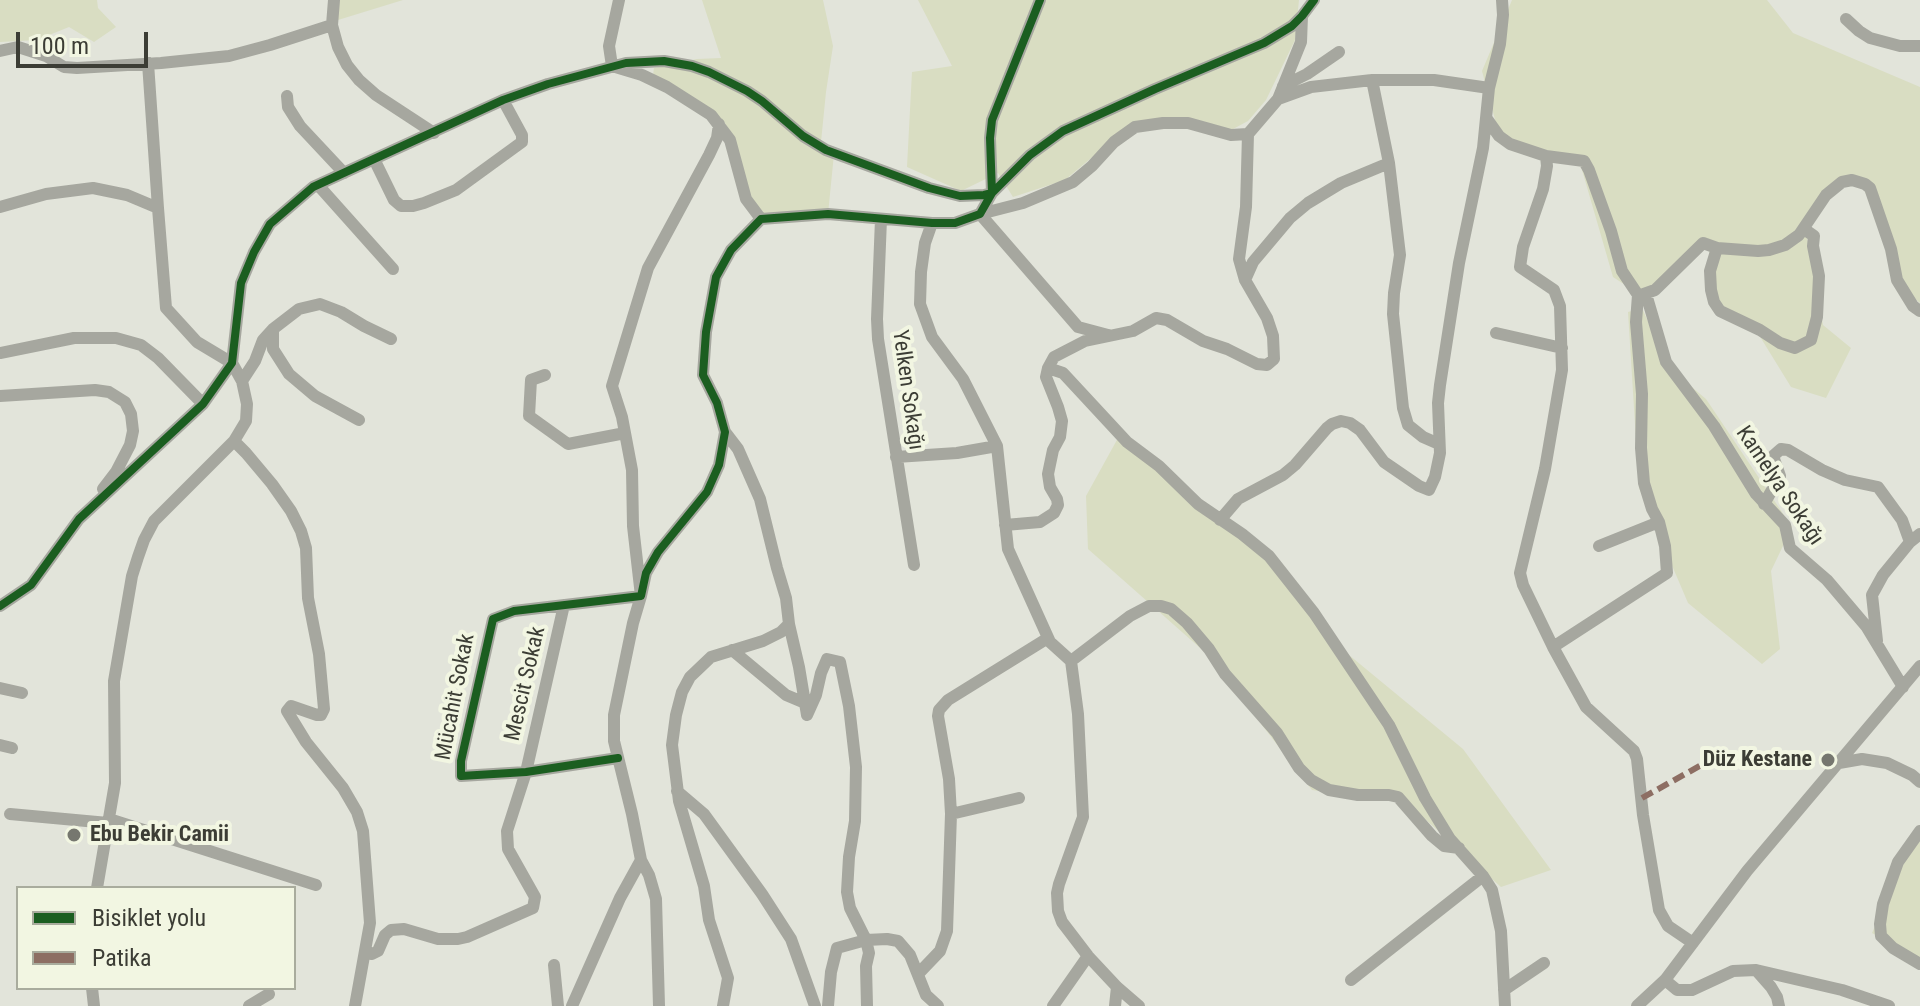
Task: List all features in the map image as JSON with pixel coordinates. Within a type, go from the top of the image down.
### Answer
[{"type":"street","points":[[334,0],[332,25],[347,65],[376,95],[434,133]]},
{"type":"street","points":[[612,66],[609,46],[619,0]]},
{"type":"street","points":[[992,193],[992,120],[1040,0]]},
{"type":"street","points":[[980,214],[992,193],[1030,155],[1063,131],[1264,43],[1302,16],[1314,0]]},
{"type":"street","points":[[1220,520],[1238,499],[1272,482],[1295,465],[1336,422],[1346,421],[1354,426],[1364,434],[1384,462],[1429,490],[1437,465],[1440,385],[1459,263],[1483,148],[1489,88],[1500,44],[1502,0]]},
{"type":"street","points":[[1005,525],[1040,522],[1054,513],[1058,505],[1048,474],[1062,421],[1046,377],[1054,357],[1085,341],[1133,331],[1156,318],[1167,320],[1203,341],[1257,364],[1267,365],[1274,359],[1273,336],[1267,318],[1245,280],[1239,259],[1246,207],[1248,134],[1278,99],[1301,42],[1302,16]]},
{"type":"street","points":[[1846,19],[1870,38],[1887,44],[1920,46]]},
{"type":"street","points":[[0,51],[18,47],[46,56],[64,67],[93,68],[229,56],[332,25]]},
{"type":"street","points":[[1283,86],[1339,52]]},
{"type":"street","points":[[79,519],[203,404],[232,363],[241,283],[270,224],[313,187],[503,100],[612,66],[664,61],[692,66],[747,91],[803,136],[826,150],[947,193],[970,196],[992,193]]},
{"type":"street","points":[[97,886],[115,783],[114,681],[138,557],[154,521],[234,441],[246,421],[247,404],[242,381],[232,363],[197,342],[166,308],[148,63]]},
{"type":"street","points":[[612,66],[667,87],[711,115],[730,140],[746,199],[761,219]]},
{"type":"street","points":[[1278,99],[1311,87],[1372,80],[1434,80],[1489,88]]},
{"type":"street","points":[[1372,80],[1389,163],[1400,255],[1393,314],[1403,408],[1408,425],[1439,444]]},
{"type":"street","points":[[287,96],[288,107],[300,126],[344,173]]},
{"type":"street","points":[[374,159],[394,200],[401,206],[424,203],[456,190],[522,142],[522,135],[503,100]]},
{"type":"street","points":[[1487,119],[1499,136],[1510,144],[1546,156],[1543,189],[1523,247],[1520,267],[1554,290],[1560,306],[1562,370],[1545,469],[1520,573],[1553,647],[1586,707],[1634,751],[1659,910],[1668,926],[1693,943]]},
{"type":"street","points":[[867,1006],[866,966],[869,953],[850,908],[847,892],[855,821],[856,767],[840,662],[827,659],[807,715],[786,598],[760,499],[738,449],[725,432],[717,403],[703,375],[706,332],[716,277],[731,250],[761,219],[828,214],[955,223],[1023,203],[1073,182],[1114,142],[1135,127],[1188,123],[1231,135],[1248,134]]},
{"type":"street","points":[[641,596],[633,526],[632,470],[622,417],[612,386],[648,268],[709,155],[719,124]]},
{"type":"street","name":"Kamelya Sokağı","points":[[1546,156],[1584,161],[1611,231],[1622,271],[1642,295],[1666,362],[1714,426],[1764,504],[1785,525],[1790,548],[1827,580],[1866,626],[1903,687]]},
{"type":"street","points":[[1245,280],[1262,251],[1290,218],[1308,203],[1341,183],[1389,163]]},
{"type":"street","points":[[1553,647],[1667,573],[1659,522],[1644,483],[1642,394],[1636,322],[1642,295],[1655,290],[1700,244],[1717,248],[1769,250],[1785,245],[1804,229],[1826,195],[1842,182],[1852,180],[1870,188],[1891,249],[1897,280],[1913,306],[1920,311]]},
{"type":"street","points":[[318,185],[393,269]]},
{"type":"street","points":[[0,207],[46,194],[93,188],[127,195],[158,208]]},
{"type":"street","points":[[980,214],[1078,327],[1110,335]]},
{"type":"street","name":"Yelken Sokağı","points":[[881,219],[878,339],[914,565]]},
{"type":"street","points":[[932,223],[925,243],[920,304],[932,337],[963,379],[997,446],[1008,549],[1050,642],[1071,661],[1078,714],[1083,817],[1059,884],[1057,903],[1062,922],[1088,956],[1139,1006]]},
{"type":"street","points":[[1717,248],[1710,271],[1711,290],[1720,311],[1795,348],[1811,340],[1817,317],[1819,276],[1814,236],[1804,229]]},
{"type":"street","points":[[242,381],[255,361],[263,340],[299,309],[320,304],[391,339]]},
{"type":"street","points":[[273,329],[273,349],[289,374],[315,396],[359,420]]},
{"type":"street","points":[[1496,333],[1562,348]]},
{"type":"street","points":[[0,353],[74,338],[116,338],[150,351],[203,404]]},
{"type":"street","points":[[1048,368],[1063,373],[1127,442],[1172,477],[1198,504],[1269,556],[1314,613],[1389,725],[1425,798],[1450,839],[1483,876],[1495,898],[1501,931],[1505,1006]]},
{"type":"street","points":[[545,375],[531,380],[529,416],[568,444],[625,433]]},
{"type":"street","points":[[0,396],[95,390],[109,392],[125,402],[131,414],[133,431],[130,445],[116,472],[31,585],[0,606]]},
{"type":"street","points":[[659,1006],[656,899],[641,860],[614,741],[614,715],[646,573],[658,552],[707,492],[719,465],[725,432]]},
{"type":"street","points":[[234,441],[291,511],[306,548],[308,598],[319,654],[324,709],[321,715],[291,706],[287,711],[306,742],[343,788],[361,821],[370,912],[366,953],[355,1006]]},
{"type":"street","points":[[896,457],[957,453],[997,446]]},
{"type":"street","points":[[1764,504],[1780,476],[1773,456],[1781,449],[1845,480],[1878,487],[1915,538],[1883,575],[1872,595],[1877,644]]},
{"type":"street","points":[[1599,546],[1659,522]]},
{"type":"street","name":"Mücahit Sokak","points":[[618,758],[526,772],[461,776],[461,761],[493,619],[514,611],[641,596]]},
{"type":"street","name":"Mescit Sokak","points":[[366,953],[378,951],[385,935],[391,930],[404,929],[438,939],[458,939],[533,908],[535,897],[508,849],[507,841],[564,605]]},
{"type":"street","points":[[1071,661],[1130,616],[1149,606],[1171,609],[1209,649],[1225,674],[1277,733],[1299,768],[1311,780],[1329,790],[1358,795],[1394,795],[1444,846],[1459,848]]},
{"type":"street","points":[[723,1006],[728,978],[709,920],[704,886],[677,791],[672,745],[682,692],[690,677],[711,657],[763,641],[789,624]]},
{"type":"street","points":[[918,974],[940,951],[946,938],[951,814],[949,779],[938,716],[942,705],[1048,638]]},
{"type":"street","points":[[732,650],[786,695],[805,703]]},
{"type":"street","points":[[1637,1006],[1665,980],[1747,871],[1920,666]]},
{"type":"street","points":[[0,688],[22,693]]},
{"type":"street","points":[[1839,763],[1862,759],[1887,763],[1920,782]]},
{"type":"street","points":[[677,791],[704,814],[791,939],[815,1006]]},
{"type":"street","points":[[951,814],[1019,798]]},
{"type":"street","points":[[10,814],[109,821],[316,885]]},
{"type":"street","points":[[1920,831],[1898,862],[1883,904],[1880,924],[1881,936],[1893,948],[1920,964]]},
{"type":"street","points":[[572,1006],[620,898],[641,860]]},
{"type":"street","points":[[1351,980],[1483,876]]},
{"type":"street","points":[[828,1006],[837,948],[866,940],[887,939],[898,941],[910,955],[926,995],[938,1006]]},
{"type":"street","points":[[1053,1006],[1088,956]]},
{"type":"street","points":[[1504,990],[1544,963]]},
{"type":"street","points":[[554,965],[558,1006]]},
{"type":"street","points":[[1665,980],[1677,990],[1684,991],[1733,971],[1756,970],[1842,990],[1889,1006]]},
{"type":"street","points":[[1756,970],[1771,987],[1779,1006]]},
{"type":"street","points":[[1115,1006],[1117,987]]},
{"type":"street","points":[[249,1006],[269,994]]},
{"type":"green space","points":[[0,0],[97,0],[98,8],[116,27],[94,42],[69,27],[37,40],[0,42]]},
{"type":"green space","points":[[335,0],[403,0],[338,20]]},
{"type":"green space","points":[[702,0],[823,0],[833,46],[821,142],[834,154],[828,214],[761,219],[741,174],[725,123],[653,75],[654,68],[697,59],[721,58]]},
{"type":"green space","points":[[918,0],[1299,0],[1295,40],[1266,100],[1248,121],[1233,129],[1133,123],[1065,180],[1013,197],[998,173],[961,191],[907,167],[912,72],[952,66]]},
{"type":"green space","points":[[1512,0],[1767,0],[1793,33],[1920,87],[1920,303],[1903,289],[1862,184],[1834,189],[1804,221],[1823,325],[1851,348],[1826,398],[1791,387],[1759,335],[1707,295],[1710,239],[1642,296],[1613,277],[1578,156],[1501,142],[1482,71]]},
{"type":"green space","points":[[1642,308],[1668,367],[1706,399],[1792,527],[1771,571],[1780,649],[1762,664],[1688,603],[1639,488],[1628,312]]},
{"type":"green space","points":[[1118,438],[1258,542],[1349,655],[1463,749],[1551,870],[1501,887],[1407,803],[1312,790],[1208,655],[1088,549],[1086,496]]},
{"type":"green space","points":[[1920,826],[1920,959],[1872,933]]},
{"type":"marked path","points":[[1642,798],[1705,763]]},
{"type":"cycle path","points":[[618,758],[526,772],[461,776],[461,761],[493,619],[514,611],[641,596],[646,573],[658,552],[707,492],[719,465],[725,432],[717,403],[703,375],[706,332],[716,277],[731,250],[761,219],[828,214],[955,223],[980,214],[992,193],[992,120],[1040,0]]},
{"type":"cycle path","points":[[0,606],[31,585],[79,519],[203,404],[232,363],[241,283],[254,252],[270,224],[313,187],[503,100],[626,63],[664,61],[709,72],[747,91],[803,136],[826,150],[929,188],[960,196],[984,195],[992,193],[1030,155],[1063,131],[1264,43],[1292,26],[1314,0]]},
{"type":"place","name":"Düz Kestane","points":[[1828,760]]},
{"type":"place","name":"Ebu Bekir Camii","points":[[74,835]]}]
